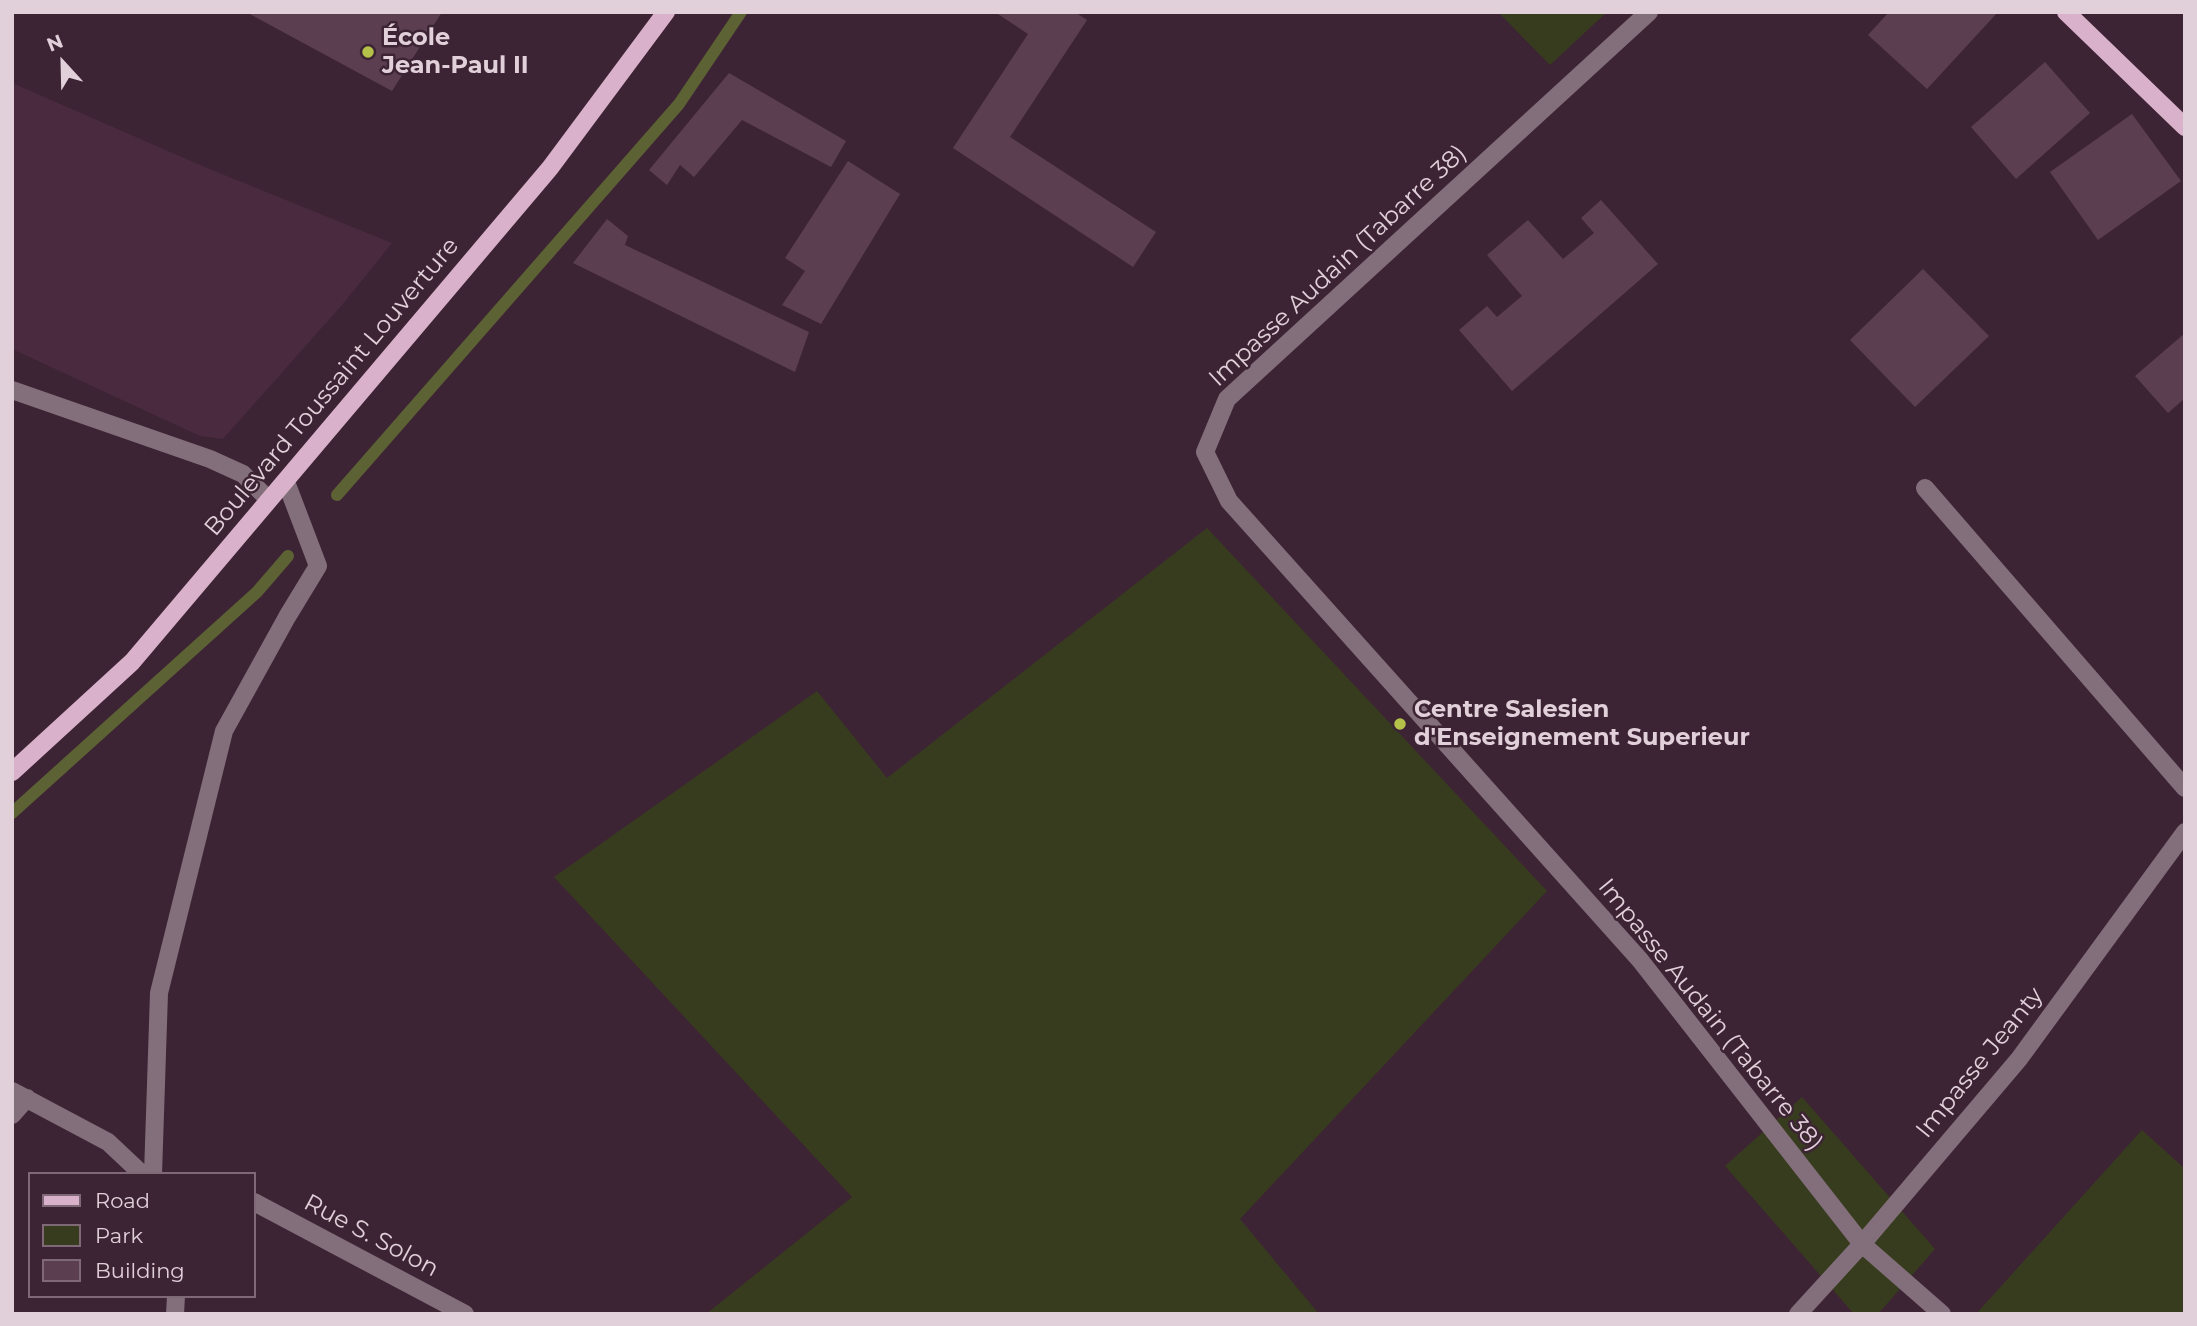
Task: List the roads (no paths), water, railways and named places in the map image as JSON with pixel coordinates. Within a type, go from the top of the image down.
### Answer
[{"type":"main road","name":"Boulevard Toussaint Louverture","points":[[12,772],[132,662],[550,168],[666,12]]},
{"type":"main road","points":[[2066,12],[2185,127]]},
{"type":"street","name":"Impasse Audain (Tabarre 38)","points":[[1649,12],[1227,399],[1205,452],[1229,501],[1640,960],[1861,1244],[1942,1314]]},
{"type":"street","points":[[12,390],[211,459],[243,474],[268,499]]},
{"type":"street","points":[[153,1172],[159,993],[224,731],[318,566],[286,482]]},
{"type":"street","points":[[1925,488],[2185,789]]},
{"type":"street","name":"Impasse Jeanty","points":[[1798,1314],[2019,1059],[2185,832]]},
{"type":"street","points":[[12,1115],[19,1094],[108,1142],[140,1172]]},
{"type":"street","name":"Rue S. Solon","points":[[256,1203],[465,1314]]},
{"type":"waterway","points":[[337,495],[679,104],[741,12]]},
{"type":"waterway","points":[[12,813],[257,592],[288,556]]},
{"type":"place","name":"École Jean-Paul II","points":[[368,52]]},
{"type":"place","name":"Centre Salesien d'Enseignement Superieur","points":[[1400,724]]}]
